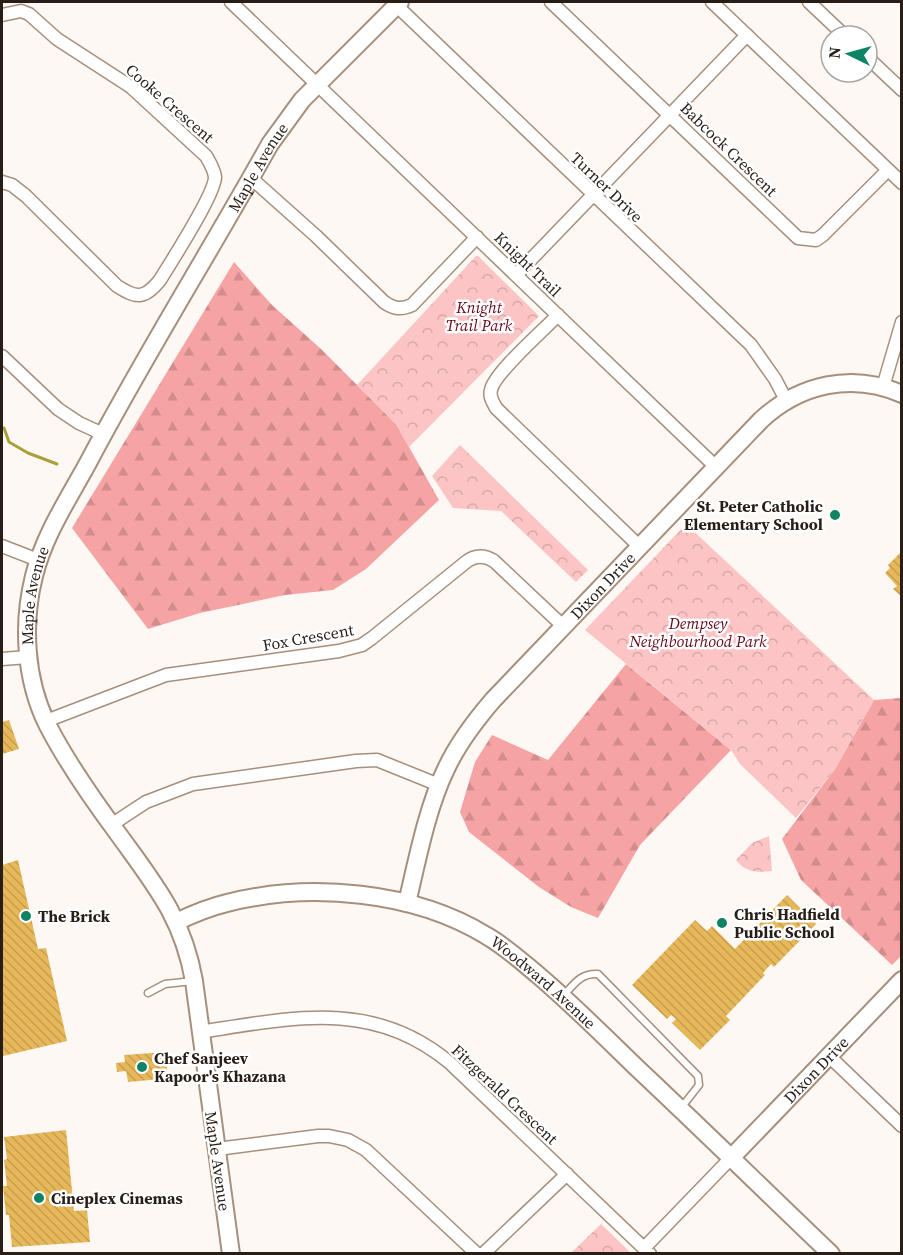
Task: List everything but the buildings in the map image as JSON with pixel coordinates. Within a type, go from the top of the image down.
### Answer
[{"type":"street","name":"Knight Trail","points":[[231,2],[716,467]]},
{"type":"street","name":"Babcock Crescent","points":[[552,2],[798,238],[816,240],[823,235],[888,170]]},
{"type":"street","points":[[712,2],[902,183]]},
{"type":"street","points":[[809,2],[832,24]]},
{"type":"street","name":"Maple Avenue","points":[[231,1254],[194,981],[187,951],[165,900],[111,825],[62,751],[46,721],[35,690],[28,657],[29,598],[42,548],[103,434],[270,144],[302,100],[398,3]]},
{"type":"street","name":"Turner Drive","points":[[398,3],[756,351],[786,400]]},
{"type":"street","name":"Cooke Crescent","points":[[2,15],[14,12],[29,14],[57,39],[131,87],[206,156],[213,167],[214,184],[160,280],[147,293],[134,296],[117,286],[26,196],[12,185],[2,182]]},
{"type":"street","points":[[516,275],[747,35]]},
{"type":"street","points":[[879,68],[902,90]]},
{"type":"street","points":[[251,178],[391,307],[400,309],[412,305],[477,237]]},
{"type":"street","points":[[558,315],[496,379],[490,394],[492,401],[496,408],[640,547]]},
{"type":"street","points":[[883,387],[902,322]]},
{"type":"street","points":[[2,356],[58,409],[79,423],[103,434]]},
{"type":"street","name":"Dixon Drive","points":[[407,903],[439,785],[458,746],[479,717],[760,420],[786,400],[810,389],[830,384],[849,383],[883,387],[902,394]]},
{"type":"street","points":[[2,546],[38,560]]},
{"type":"street","name":"Fox Crescent","points":[[46,721],[166,675],[339,651],[362,645],[466,562],[476,557],[482,556],[494,561],[563,626]]},
{"type":"street","points":[[2,659],[28,657]]},
{"type":"street","points":[[111,825],[146,802],[193,784],[356,761],[376,760],[439,785]]},
{"type":"street","name":"Woodward Avenue","points":[[176,922],[230,902],[292,894],[350,893],[407,903],[486,935],[507,949],[562,996],[831,1254]]},
{"type":"street","name":"Dixon Drive","points":[[730,1159],[902,980]]},
{"type":"street","name":"Fitzgerald Crescent","points":[[200,1032],[316,1017],[358,1020],[386,1026],[416,1040],[441,1055],[647,1251]]},
{"type":"street","points":[[828,1056],[902,1126]]},
{"type":"street","points":[[217,1149],[307,1137],[329,1136],[348,1140],[376,1157],[477,1254]]},
{"type":"street","points":[[647,1251],[730,1159]]},
{"type":"street","points":[[483,1254],[567,1174]]},
{"type":"lane","points":[[562,996],[580,977],[589,973],[598,974],[698,1076],[699,1085],[681,1109]]},
{"type":"lane","points":[[148,993],[165,984],[194,981]]},
{"type":"green space","name":"Knight Trail Park","points":[[476,256],[539,316],[409,447],[396,424],[357,385]]},
{"type":"green space","points":[[234,262],[272,305],[321,349],[396,424],[439,500],[366,569],[333,590],[285,595],[200,613],[148,629],[72,528]]},
{"type":"green space","points":[[460,445],[588,570],[576,582],[501,511],[453,508],[432,476]]},
{"type":"green space","name":"Dempsey Neighbourhood Park","points":[[686,524],[874,700],[835,769],[796,818],[740,764],[731,750],[585,630]]},
{"type":"green space","points":[[626,664],[731,750],[640,845],[598,918],[571,907],[539,887],[469,832],[460,812],[475,762],[492,735],[548,760]]},
{"type":"green space","points":[[901,698],[902,955],[892,965],[801,880],[782,839],[835,769],[874,700]]},
{"type":"green space","points":[[769,836],[772,871],[752,871],[743,867],[736,860],[752,843]]},
{"type":"green space","points":[[601,1224],[631,1253],[571,1253]]},
{"type":"waterway","points":[[2,428],[9,442],[28,453],[57,464]]},
{"type":"place","name":"St. Peter Catholic Elementary School","points":[[835,515]]},
{"type":"place","name":"The Brick","points":[[26,916]]},
{"type":"place","name":"Chris Hadfield Public School","points":[[722,923]]},
{"type":"place","name":"Chef Sanjeev Kapoor's Khazana","points":[[142,1067]]},
{"type":"place","name":"Cineplex Cinemas","points":[[39,1198]]}]
